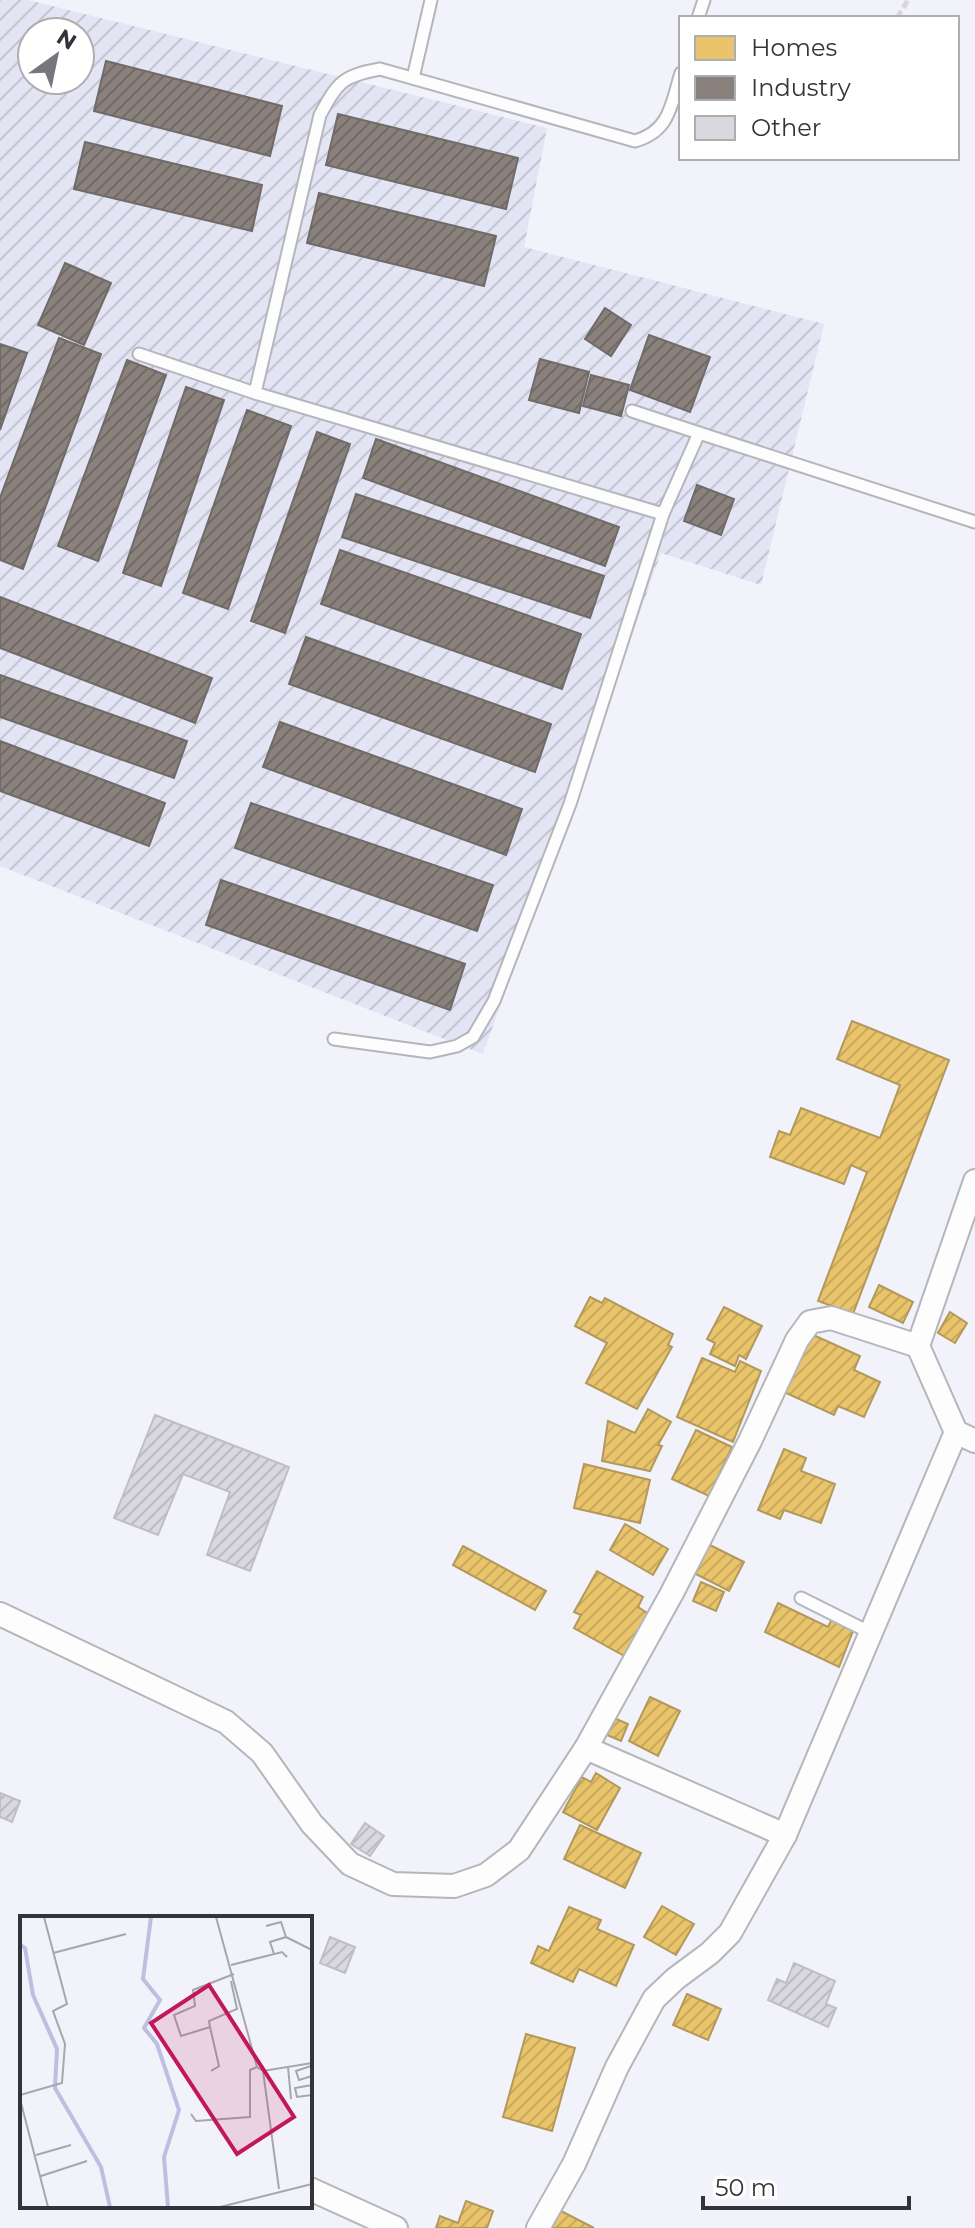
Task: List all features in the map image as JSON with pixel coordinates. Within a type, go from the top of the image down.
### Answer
[{"type":"street","points":[[918,1346],[975,1181]]},
{"type":"street","points":[[0,1614],[226,1722],[262,1753],[312,1824],[350,1864],[393,1884],[454,1886],[486,1875],[519,1850],[586,1748],[672,1593],[750,1441],[797,1340],[810,1322],[831,1318],[918,1346],[966,1436],[871,1633],[785,1835],[730,1933],[654,1999],[617,2067],[574,2164],[538,2228]]},
{"type":"street","points":[[586,1748],[785,1835]]},
{"type":"street","points":[[312,2190],[389,2227]]},
{"type":"lane","points":[[413,78],[431,0]]},
{"type":"lane","points":[[255,393],[320,115],[334,89],[352,74],[380,69],[635,141],[652,136],[662,124],[679,80]]},
{"type":"lane","points":[[139,354],[255,393],[663,514]]},
{"type":"lane","points":[[632,411],[975,522]]},
{"type":"lane","points":[[334,1039],[430,1052],[457,1046],[473,1037],[494,1001],[570,804],[663,514],[699,433]]},
{"type":"lane","points":[[801,1598],[871,1633]]},
{"type":"shaded area","points":[[0,0],[28,0],[93,16],[16,16],[16,96],[96,96],[96,17],[547,128],[524,247],[824,324],[761,585],[661,553],[483,1054],[0,866]]},
{"type":"building: Homes","points":[[852,1021],[949,1060],[853,1314],[818,1301],[867,1172],[851,1165],[844,1184],[770,1157],[779,1131],[790,1135],[801,1108],[880,1138],[900,1085],[837,1059]]},
{"type":"building: Homes","points":[[879,1285],[913,1302],[903,1323],[869,1307]]},
{"type":"building: Homes","points":[[590,1297],[602,1303],[605,1298],[673,1334],[668,1345],[672,1347],[637,1409],[586,1383],[607,1343],[575,1326]]},
{"type":"building: Homes","points":[[724,1307],[762,1326],[746,1359],[739,1355],[735,1366],[710,1354],[715,1343],[707,1339]]},
{"type":"building: Homes","points":[[950,1312],[967,1323],[955,1343],[938,1333]]},
{"type":"building: Homes","points":[[811,1334],[860,1356],[854,1370],[880,1382],[864,1417],[838,1406],[834,1415],[784,1392]]},
{"type":"building: Homes","points":[[702,1358],[735,1372],[740,1361],[761,1371],[733,1442],[677,1417]]},
{"type":"building: Homes","points":[[648,1409],[671,1422],[658,1445],[662,1446],[650,1471],[602,1461],[608,1421],[635,1433]]},
{"type":"building: Homes","points":[[696,1430],[732,1447],[709,1496],[672,1479]]},
{"type":"building: Homes","points":[[784,1449],[806,1458],[801,1471],[835,1484],[821,1523],[784,1510],[780,1519],[758,1510]]},
{"type":"building: Homes","points":[[584,1464],[650,1480],[640,1523],[574,1508]]},
{"type":"building: Homes","points":[[625,1524],[668,1549],[653,1575],[610,1550]]},
{"type":"building: Homes","points":[[704,1542],[744,1562],[729,1591],[690,1571]]},
{"type":"building: Homes","points":[[463,1546],[546,1591],[535,1610],[453,1565]]},
{"type":"building: Homes","points":[[597,1571],[643,1597],[638,1607],[649,1614],[626,1657],[574,1628],[581,1615],[574,1612]]},
{"type":"building: Homes","points":[[701,1582],[724,1592],[716,1611],[693,1601]]},
{"type":"building: Homes","points":[[778,1603],[828,1627],[834,1615],[855,1626],[839,1667],[765,1632]]},
{"type":"building: Homes","points":[[650,1697],[680,1711],[658,1756],[629,1741]]},
{"type":"building: Homes","points":[[614,1718],[628,1724],[621,1741],[607,1735]]},
{"type":"building: Homes","points":[[596,1773],[620,1788],[597,1830],[563,1812],[582,1777],[591,1782]]},
{"type":"building: Homes","points":[[580,1825],[641,1853],[625,1888],[564,1859]]},
{"type":"building: Homes","points":[[662,1906],[694,1924],[676,1955],[644,1937]]},
{"type":"building: Homes","points":[[569,1907],[601,1920],[597,1929],[634,1945],[616,1986],[579,1969],[573,1982],[531,1963],[538,1946],[549,1951]]},
{"type":"building: Homes","points":[[687,1994],[721,2009],[708,2040],[673,2025]]},
{"type":"building: Homes","points":[[526,2034],[575,2048],[552,2131],[503,2117]]},
{"type":"building: Homes","points":[[466,2201],[493,2211],[487,2228],[436,2228],[440,2216],[458,2223]]},
{"type":"building: Homes","points":[[561,2211],[594,2228],[546,2228],[548,2222],[553,2225]]},
{"type":"building: Industry","points":[[106,61],[282,106],[270,156],[94,111]]},
{"type":"building: Industry","points":[[338,114],[518,158],[506,209],[326,165]]},
{"type":"building: Industry","points":[[85,142],[262,185],[252,231],[74,189]]},
{"type":"building: Industry","points":[[319,193],[496,236],[484,286],[307,243]]},
{"type":"building: Industry","points":[[65,263],[111,283],[84,345],[38,325]]},
{"type":"building: Industry","points":[[605,308],[631,325],[611,356],[585,339]]},
{"type":"building: Industry","points":[[649,335],[710,357],[690,412],[630,390]]},
{"type":"building: Industry","points":[[59,338],[101,354],[23,569],[0,560],[0,498]]},
{"type":"building: Industry","points":[[0,344],[27,353],[0,430]]},
{"type":"building: Industry","points":[[540,359],[589,372],[579,413],[529,400]]},
{"type":"building: Industry","points":[[127,360],[166,375],[98,561],[58,546]]},
{"type":"building: Industry","points":[[591,375],[629,385],[621,416],[583,406]]},
{"type":"building: Industry","points":[[186,387],[224,400],[161,586],[123,573]]},
{"type":"building: Industry","points":[[247,410],[291,426],[228,609],[183,593]]},
{"type":"building: Industry","points":[[317,432],[350,444],[285,633],[251,621]]},
{"type":"building: Industry","points":[[376,439],[619,527],[605,566],[363,478]]},
{"type":"building: Industry","points":[[697,485],[734,499],[721,535],[684,521]]},
{"type":"building: Industry","points":[[356,494],[604,576],[590,618],[342,537]]},
{"type":"building: Industry","points":[[340,550],[581,634],[562,689],[321,604]]},
{"type":"building: Industry","points":[[0,597],[212,678],[195,723],[0,648]]},
{"type":"building: Industry","points":[[306,637],[551,724],[535,772],[289,684]]},
{"type":"building: Industry","points":[[0,675],[187,741],[174,778],[0,717]]},
{"type":"building: Industry","points":[[280,722],[522,809],[506,855],[263,767]]},
{"type":"building: Industry","points":[[0,741],[165,803],[149,846],[0,791]]},
{"type":"building: Industry","points":[[251,803],[493,885],[477,931],[235,848]]},
{"type":"building: Industry","points":[[221,880],[465,964],[450,1010],[206,925]]},
{"type":"building: Other","points":[[155,1415],[289,1467],[250,1571],[207,1555],[230,1492],[183,1474],[158,1535],[114,1518]]},
{"type":"building: Other","points":[[0,1793],[20,1801],[12,1822],[0,1817]]},
{"type":"building: Other","points":[[365,1823],[384,1836],[370,1856],[351,1844]]},
{"type":"building: Other","points":[[330,1937],[355,1947],[345,1973],[320,1963]]},
{"type":"building: Other","points":[[794,1963],[835,1981],[826,2004],[836,2008],[828,2027],[768,2000],[777,1979],[786,1983]]}]
